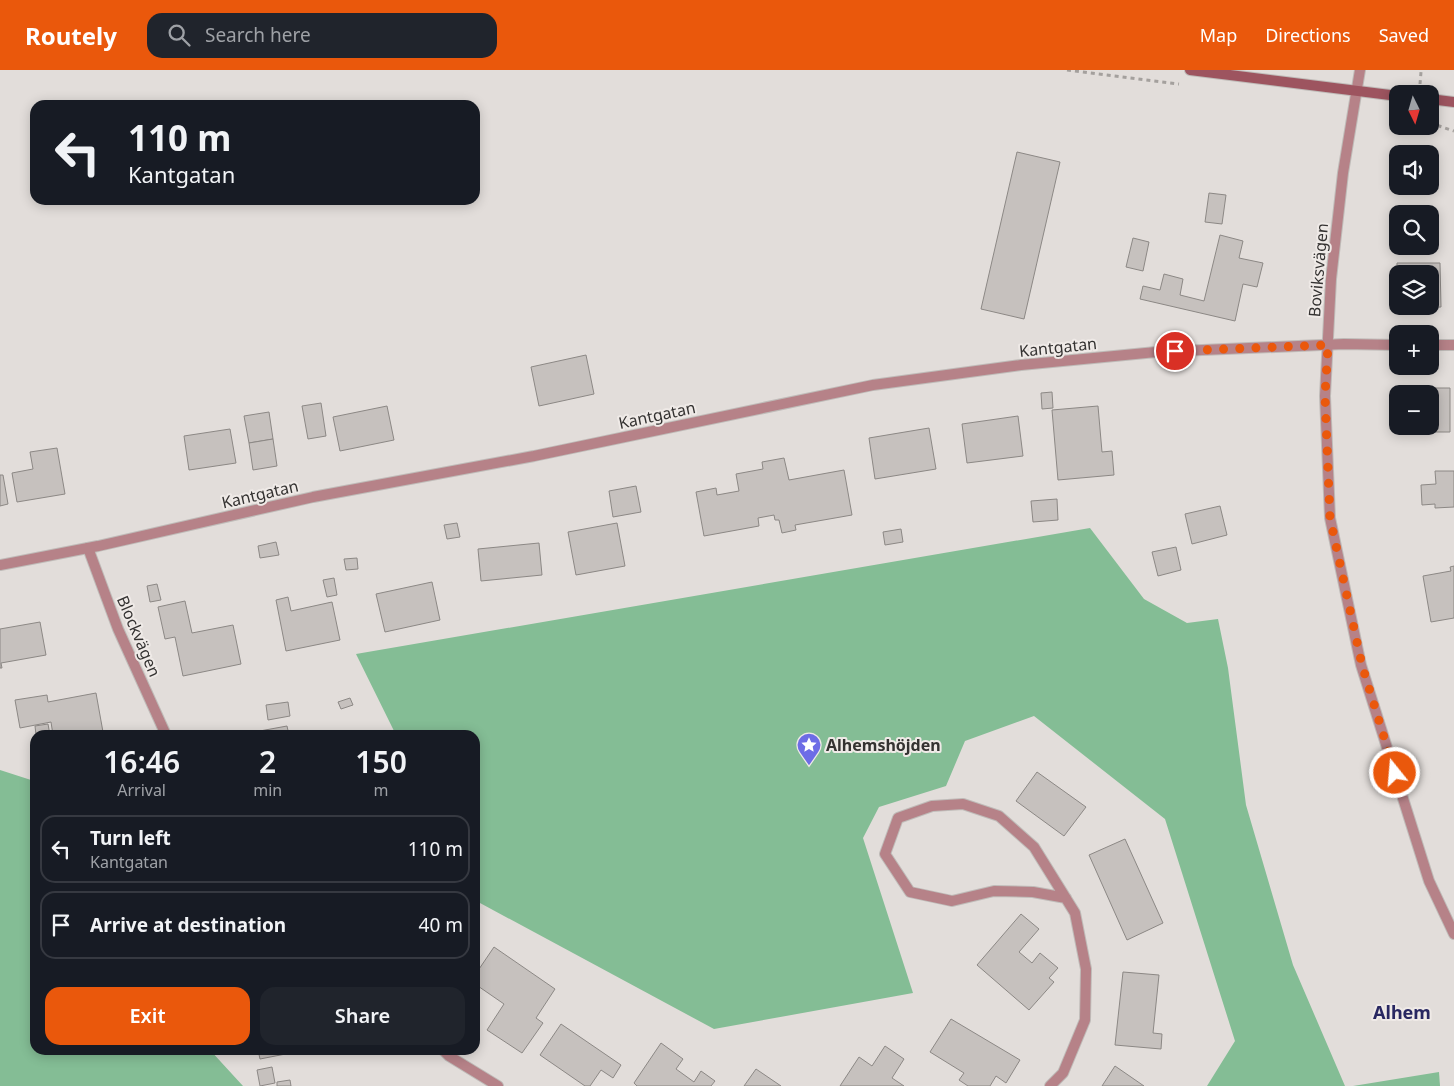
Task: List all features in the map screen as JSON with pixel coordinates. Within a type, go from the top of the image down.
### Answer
[{"type":"main road","points":[[1190,70],[1389,95]]},
{"type":"main road","points":[[1439,100],[1454,102]]},
{"type":"street","name":"Boviksvägen","points":[[1360,70],[1343,173],[1331,279],[1325,396],[1330,518],[1362,665],[1429,881],[1454,934]]},
{"type":"street","name":"Kantgatan","points":[[0,566],[313,497],[534,456],[873,385],[1021,365],[1156,352],[1328,345],[1389,345]]},
{"type":"street","points":[[1439,345],[1454,345]]},
{"type":"street","name":"Blockvägen","points":[[88,548],[118,629],[164,730]]},
{"type":"street","points":[[1050,1086],[1063,1073],[1086,1020],[1086,969],[1075,913],[1066,898],[1034,847],[999,816],[963,804],[932,806],[898,818],[884,854],[910,892],[952,901],[994,891],[1033,892],[1066,898]]},
{"type":"street","points":[[448,1055],[498,1086]]},
{"type":"path","points":[[1439,126],[1454,131]]},
{"type":"green space","points":[[1090,528],[1144,599],[1187,623],[1218,619],[1228,668],[1246,805],[1293,965],[1345,1086],[1207,1086],[1235,1041],[1165,819],[1034,716],[965,741],[946,786],[879,807],[863,838],[913,993],[714,1029],[480,903],[480,730],[394,730],[356,654]]},
{"type":"green space","points":[[0,770],[30,780],[30,1055],[215,1055],[243,1086],[0,1086]]},
{"type":"green space","points":[[1439,1072],[1440,1086],[1353,1086]]},
{"type":"building","points":[[1017,152],[1060,162],[1024,319],[981,309]]},
{"type":"building","points":[[1209,193],[1226,195],[1222,224],[1205,222]]},
{"type":"building","points":[[1220,235],[1243,241],[1239,258],[1263,263],[1257,287],[1243,284],[1235,321],[1140,299],[1143,286],[1160,290],[1164,274],[1183,279],[1180,295],[1204,301]]},
{"type":"building","points":[[1133,238],[1149,242],[1143,271],[1126,267]]},
{"type":"building","points":[[1397,263],[1440,263],[1441,307],[1439,307],[1439,265],[1397,265]]},
{"type":"building","points":[[586,355],[594,394],[539,406],[531,367]]},
{"type":"building","points":[[1439,388],[1450,388],[1450,432],[1439,432]]},
{"type":"building","points":[[1052,392],[1053,408],[1042,409],[1041,393]]},
{"type":"building","points":[[321,403],[326,436],[308,439],[302,406]]},
{"type":"building","points":[[387,406],[394,440],[340,451],[333,417]]},
{"type":"building","points":[[1098,406],[1102,452],[1112,451],[1114,475],[1058,480],[1052,410]]},
{"type":"building","points":[[269,412],[273,439],[249,443],[244,416]]},
{"type":"building","points":[[1018,416],[1023,456],[967,463],[962,424]]},
{"type":"building","points":[[929,428],[936,469],[875,479],[869,438]]},
{"type":"building","points":[[230,429],[236,463],[189,470],[184,436]]},
{"type":"building","points":[[273,439],[277,466],[253,470],[249,443]]},
{"type":"building","points":[[57,448],[65,494],[17,502],[12,473],[33,469],[30,452]]},
{"type":"building","points":[[784,458],[789,480],[844,470],[852,515],[795,525],[796,530],[782,533],[779,520],[775,520],[774,515],[758,518],[759,526],[704,536],[696,492],[716,488],[717,495],[739,491],[736,474],[763,469],[762,462]]},
{"type":"building","points":[[1435,471],[1454,471],[1454,507],[1435,508],[1435,504],[1422,505],[1421,485],[1436,484]]},
{"type":"building","points":[[0,475],[3,475],[8,504],[0,506]]},
{"type":"building","points":[[636,486],[641,512],[613,517],[609,491]]},
{"type":"building","points":[[1057,499],[1058,520],[1033,522],[1031,501]]},
{"type":"building","points":[[1220,506],[1227,535],[1192,544],[1185,514]]},
{"type":"building","points":[[457,523],[460,537],[447,539],[444,525]]},
{"type":"building","points":[[617,523],[625,566],[576,575],[568,532]]},
{"type":"building","points":[[901,529],[903,542],[885,545],[883,532]]},
{"type":"building","points":[[276,542],[279,555],[260,558],[258,546]]},
{"type":"building","points":[[539,543],[542,575],[481,581],[478,549]]},
{"type":"building","points":[[1176,547],[1181,570],[1158,576],[1152,552]]},
{"type":"building","points":[[357,558],[358,569],[346,570],[344,559]]},
{"type":"building","points":[[1454,566],[1454,618],[1431,622],[1423,576],[1451,571],[1450,567]]},
{"type":"building","points":[[334,578],[337,595],[327,597],[323,580]]},
{"type":"building","points":[[432,582],[440,620],[385,632],[376,594]]},
{"type":"building","points":[[157,584],[161,600],[150,602],[147,586]]},
{"type":"building","points":[[288,597],[291,611],[332,602],[340,640],[286,651],[276,600]]},
{"type":"building","points":[[185,601],[192,633],[233,625],[241,664],[183,676],[175,637],[165,639],[158,607]]},
{"type":"building","points":[[40,622],[46,655],[1,663],[2,668],[0,668],[0,629]]},
{"type":"building","points":[[96,693],[103,730],[52,730],[51,722],[20,728],[15,700],[47,695],[48,702]]},
{"type":"building","points":[[350,698],[353,705],[341,709],[338,702]]},
{"type":"building","points":[[288,702],[290,716],[268,720],[266,705]]},
{"type":"building","points":[[48,724],[49,730],[35,730],[35,726]]},
{"type":"building","points":[[287,726],[288,730],[265,730]]},
{"type":"building","points":[[1037,772],[1086,807],[1064,836],[1016,801]]},
{"type":"building","points":[[1125,839],[1163,923],[1127,940],[1089,855]]},
{"type":"building","points":[[1021,914],[1039,929],[1019,952],[1032,963],[1040,953],[1058,968],[1049,978],[1054,982],[1029,1010],[977,965]]},
{"type":"building","points":[[494,947],[555,989],[536,1018],[543,1023],[522,1053],[487,1030],[504,1004],[480,987],[480,968]]},
{"type":"building","points":[[1123,972],[1159,975],[1153,1033],[1162,1034],[1161,1049],[1115,1045]]},
{"type":"building","points":[[951,1019],[1020,1060],[1006,1083],[996,1076],[990,1086],[968,1086],[959,1080],[964,1073],[930,1052]]},
{"type":"building","points":[[561,1024],[621,1065],[613,1078],[601,1070],[590,1086],[585,1086],[540,1055]]},
{"type":"building","points":[[661,1043],[683,1059],[676,1069],[694,1082],[701,1071],[715,1081],[711,1086],[637,1086],[634,1083]]},
{"type":"building","points":[[885,1046],[904,1059],[892,1078],[904,1086],[840,1086],[859,1057],[872,1066]]},
{"type":"building","points":[[259,1055],[280,1055],[260,1059]]},
{"type":"building","points":[[1115,1066],[1144,1086],[1102,1086]]},
{"type":"building","points":[[272,1067],[275,1083],[260,1086],[257,1070]]},
{"type":"building","points":[[756,1069],[781,1086],[744,1086]]},
{"type":"building","points":[[290,1080],[291,1086],[277,1086],[277,1082]]},
{"type":"place","name":"Alhemshöjden","points":[[809,766]]},
{"type":"district","name":"Alhem","points":[[1402,1012]]},
{"type":"route","points":[[1175,351],[1328,345],[1325,396],[1330,518],[1362,665],[1395,773]]}]
